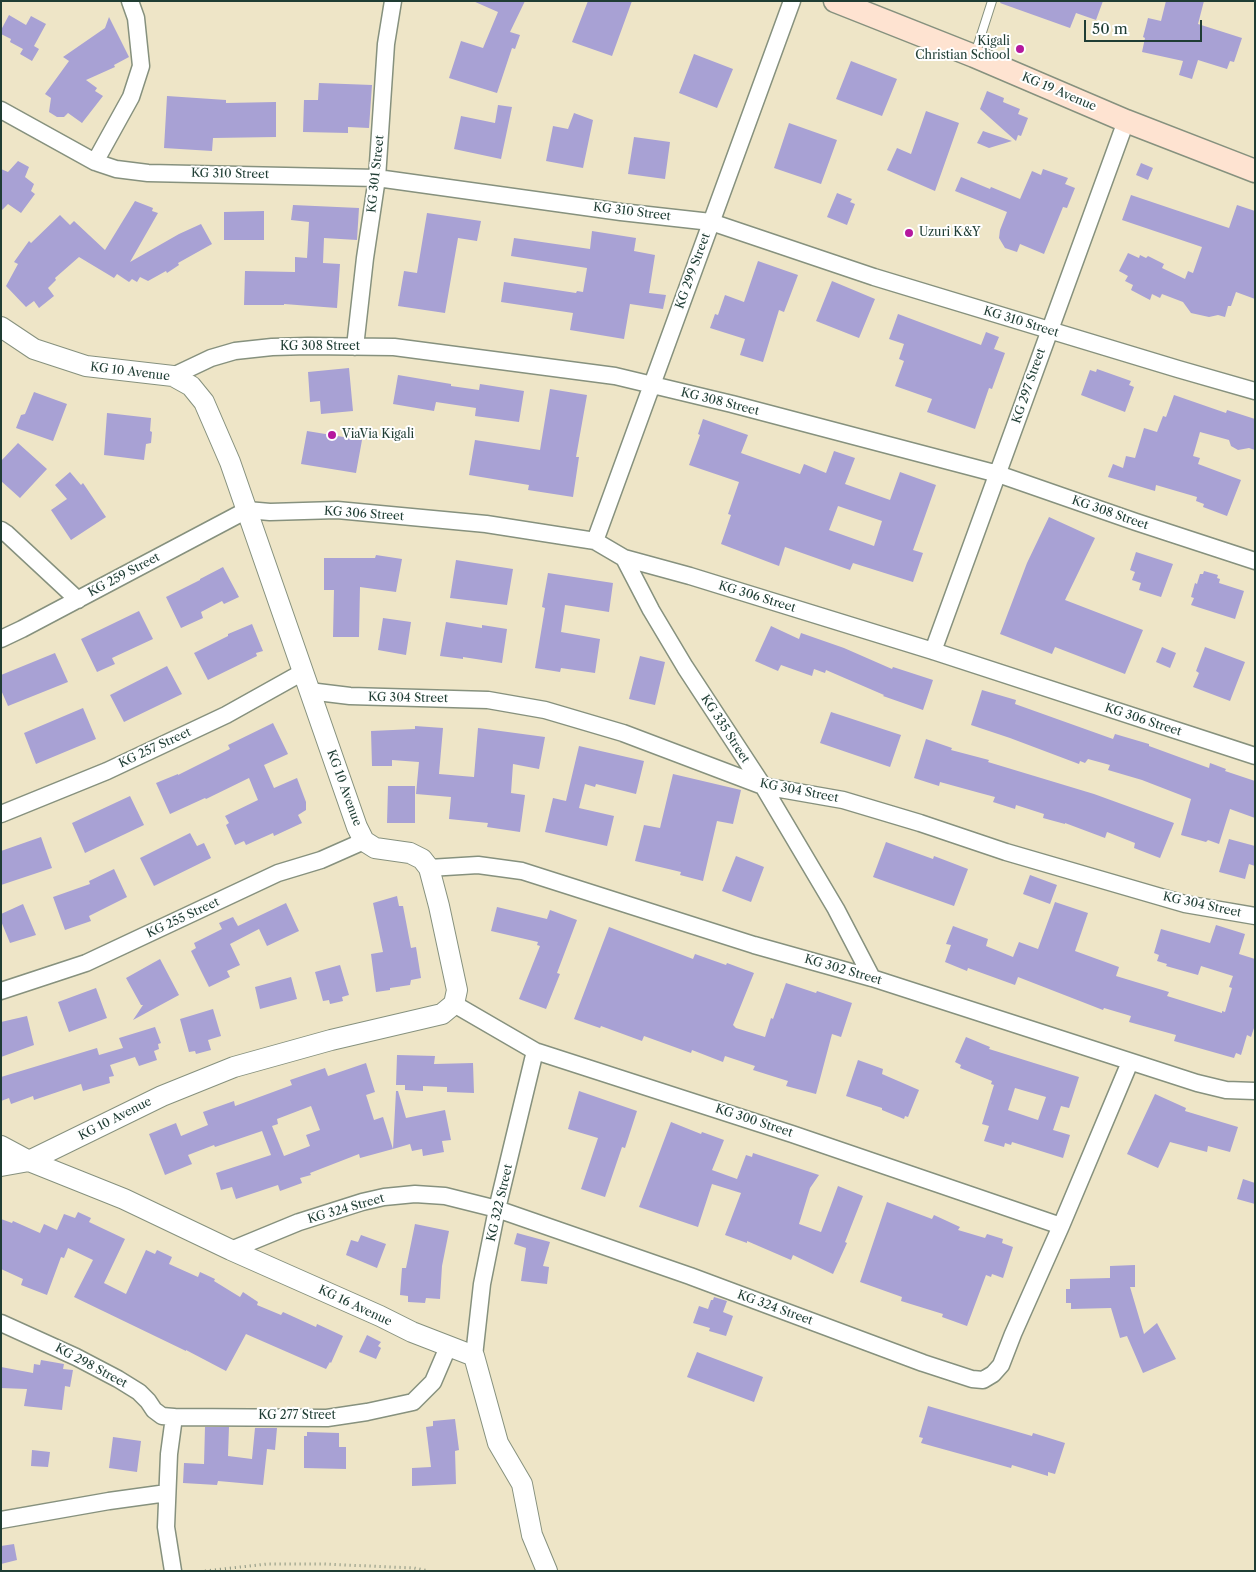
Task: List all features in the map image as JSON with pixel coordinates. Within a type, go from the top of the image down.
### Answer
[{"type":"main road","name":"KG 19 Avenue","points":[[835,1],[974,56],[1126,121],[1255,171]]},
{"type":"street","points":[[94,162],[131,97],[140,66],[136,18],[130,1]]},
{"type":"street","name":"KG 301 Street","points":[[355,347],[365,258],[377,178],[386,44],[393,1]]},
{"type":"street","name":"KG 299 Street","points":[[595,542],[792,1]]},
{"type":"street","name":"KG 310 Street","points":[[1,110],[94,162],[116,169],[148,173],[377,178],[621,212],[711,222],[874,277],[1048,331],[1255,391]]},
{"type":"street","name":"KG 297 Street","points":[[933,651],[1126,121]]},
{"type":"street","name":"KG 10 Avenue","points":[[1,327],[34,349],[86,366],[173,376],[191,386],[204,402],[230,462],[357,827],[364,842],[375,848],[410,853],[422,859],[429,868]]},
{"type":"street","name":"KG 308 Street","points":[[173,376],[210,358],[235,352],[272,347],[308,346],[394,347],[615,376],[732,404],[998,474],[1255,561]]},
{"type":"street","name":"KG 306 Street","points":[[247,510],[270,512],[337,510],[486,524],[595,542],[624,558],[690,576],[933,651],[1255,756]]},
{"type":"street","name":"KG 259 Street","points":[[1,639],[247,510]]},
{"type":"street","points":[[1,530],[78,600]]},
{"type":"street","name":"KG 335 Street","points":[[624,558],[651,610],[685,667],[762,786],[836,909],[872,978]]},
{"type":"street","name":"KG 257 Street","points":[[1,814],[116,767],[226,715],[304,672]]},
{"type":"street","name":"KG 304 Street","points":[[310,691],[350,696],[488,700],[545,710],[623,733],[762,786],[843,800],[1006,852],[1175,901],[1255,916]]},
{"type":"street","name":"KG 255 Street","points":[[1,991],[86,963],[278,873],[321,860],[364,842]]},
{"type":"street","name":"KG 302 Street","points":[[429,868],[478,864],[522,871],[754,944],[872,978],[1197,1083],[1226,1090],[1255,1091]]},
{"type":"street","points":[[429,868],[457,990],[454,1004]]},
{"type":"street","name":"KG 10 Avenue","points":[[1,1166],[28,1161],[162,1096],[234,1067],[331,1040],[442,1014],[454,1004]]},
{"type":"street","name":"KG 300 Street","points":[[454,1004],[535,1051],[792,1134],[1060,1226]]},
{"type":"street","name":"KG 322 Street","points":[[474,1356],[482,1284],[497,1209],[535,1051]]},
{"type":"street","name":"KG 324 Street","points":[[231,1250],[299,1222],[362,1202],[384,1197],[415,1194],[445,1196],[497,1209],[690,1276],[972,1380],[982,1380],[993,1374],[1001,1365],[1130,1062]]},
{"type":"street","name":"KG 16 Avenue","points":[[1,1146],[28,1161],[124,1199],[412,1332],[474,1356]]},
{"type":"street","name":"KG 298 Street","points":[[2,1323],[76,1356],[139,1392],[154,1410],[162,1416],[174,1417]]},
{"type":"street","name":"KG 277 Street","points":[[174,1417],[327,1418],[413,1402],[433,1382],[448,1347]]},
{"type":"street","points":[[474,1356],[498,1443],[522,1484],[532,1535],[547,1571]]},
{"type":"street","points":[[173,1571],[166,1527],[169,1454],[174,1417]]},
{"type":"street","points":[[1,1520],[167,1493]]},
{"type":"lane","points":[[974,56],[992,1]]},
{"type":"path","points":[[205,1571],[267,1564],[323,1564],[414,1568],[429,1571]]},
{"type":"building","points":[[473,1],[525,1],[510,32],[520,35],[515,49],[512,48],[497,93],[449,78],[461,41],[483,48],[498,12]]},
{"type":"building","points":[[588,1],[632,1],[612,56],[572,42]]},
{"type":"building","points":[[1001,1],[1103,1],[1096,20],[1076,13],[1070,28],[1000,3]]},
{"type":"building","points":[[1166,1],[1204,1],[1198,24],[1242,38],[1234,62],[1230,61],[1227,69],[1198,60],[1192,79],[1179,75],[1183,61],[1142,52],[1145,38],[1143,37],[1148,18],[1161,21]]},
{"type":"building","points":[[9,15],[26,25],[31,16],[46,24],[34,46],[39,49],[32,61],[20,54],[23,49],[10,42],[11,39],[1,34],[1,30]]},
{"type":"building","points":[[109,17],[129,57],[114,65],[115,67],[86,80],[97,88],[95,91],[103,96],[82,123],[68,113],[64,117],[57,117],[49,112],[51,98],[45,94],[69,61],[63,57],[105,28]]},
{"type":"building","points":[[694,54],[733,69],[717,108],[679,93]]},
{"type":"building","points":[[851,61],[897,79],[882,116],[836,99]]},
{"type":"building","points":[[319,83],[372,85],[369,128],[348,127],[348,133],[303,132],[304,100],[318,100]]},
{"type":"building","points":[[987,91],[1004,98],[1003,102],[1020,109],[1018,114],[1028,118],[1021,136],[1018,135],[1016,141],[980,109]]},
{"type":"building","points":[[167,96],[226,100],[226,103],[276,102],[276,137],[213,138],[212,151],[164,148]]},
{"type":"building","points":[[498,105],[512,107],[501,159],[454,149],[461,116],[495,123]]},
{"type":"building","points":[[926,111],[959,123],[935,191],[887,170],[897,148],[911,154]]},
{"type":"building","points":[[574,113],[593,120],[583,168],[546,161],[553,126],[568,129]]},
{"type":"building","points":[[789,123],[837,140],[821,184],[774,168]]},
{"type":"building","points":[[983,131],[1012,141],[989,148],[977,143]]},
{"type":"building","points":[[634,137],[670,142],[665,179],[628,174]]},
{"type":"building","points":[[18,161],[29,167],[25,177],[34,184],[31,191],[35,194],[21,213],[8,204],[1,211],[1,169],[8,172]]},
{"type":"building","points":[[1141,163],[1153,168],[1148,180],[1136,175]]},
{"type":"building","points":[[1043,169],[1068,178],[1065,184],[1075,188],[1067,208],[1063,207],[1044,254],[1020,244],[1017,252],[1005,248],[999,238],[1007,212],[955,191],[961,177],[1020,199],[1032,171],[1041,175]]},
{"type":"building","points":[[837,193],[852,199],[850,202],[855,204],[847,225],[827,217]]},
{"type":"building","points":[[1131,195],[1229,228],[1237,205],[1255,211],[1255,299],[1236,292],[1231,306],[1228,306],[1225,317],[1218,315],[1209,317],[1191,313],[1183,302],[1162,294],[1160,298],[1152,294],[1150,300],[1131,290],[1133,285],[1125,281],[1128,276],[1119,271],[1128,253],[1139,258],[1140,255],[1146,258],[1148,256],[1164,264],[1162,268],[1185,279],[1188,271],[1193,273],[1202,247],[1122,220]]},
{"type":"building","points":[[135,201],[153,208],[152,211],[158,213],[130,262],[179,234],[201,224],[212,244],[178,263],[179,265],[167,273],[166,271],[148,281],[140,277],[137,282],[132,279],[129,282],[117,274],[114,278],[79,257],[55,278],[56,280],[48,288],[54,296],[39,308],[34,301],[26,307],[6,286],[18,264],[14,262],[29,241],[31,243],[60,215],[70,225],[74,221],[105,250]]},
{"type":"building","points":[[293,205],[359,208],[357,240],[324,238],[323,263],[340,264],[337,308],[284,304],[244,305],[245,271],[295,272],[295,257],[307,258],[309,222],[291,220]]},
{"type":"building","points":[[264,211],[264,240],[224,240],[224,212]]},
{"type":"building","points":[[427,213],[481,221],[477,241],[458,238],[445,313],[398,306],[404,271],[417,273]]},
{"type":"building","points":[[592,231],[636,238],[634,251],[655,255],[649,293],[666,295],[663,309],[630,304],[624,339],[570,330],[573,313],[501,302],[504,282],[576,293],[577,291],[583,292],[587,268],[511,256],[514,238],[590,249]]},
{"type":"building","points":[[758,261],[798,275],[784,312],[779,310],[763,362],[740,355],[745,339],[710,328],[715,314],[718,315],[725,295],[744,302]]},
{"type":"building","points":[[832,281],[875,299],[859,338],[816,321]]},
{"type":"building","points":[[898,314],[981,345],[986,332],[999,337],[994,349],[1005,353],[992,389],[989,388],[975,429],[927,412],[932,399],[895,386],[904,361],[899,359],[904,344],[889,339]]},
{"type":"building","points":[[349,368],[353,411],[321,414],[320,401],[310,402],[308,372]]},
{"type":"building","points":[[1097,369],[1131,381],[1129,385],[1134,387],[1125,412],[1081,395],[1090,370],[1096,372]]},
{"type":"building","points":[[398,375],[479,390],[480,384],[524,391],[519,422],[475,416],[476,408],[436,402],[434,411],[393,404]]},
{"type":"building","points":[[550,389],[587,395],[576,457],[579,457],[573,497],[528,490],[529,485],[469,475],[475,440],[540,450]]},
{"type":"building","points":[[34,392],[67,404],[53,441],[16,428],[21,415],[25,414]]},
{"type":"building","points":[[1174,395],[1226,413],[1227,410],[1255,419],[1255,450],[1249,448],[1238,450],[1231,446],[1229,440],[1200,432],[1193,456],[1200,458],[1198,464],[1241,480],[1227,516],[1203,507],[1204,504],[1196,501],[1197,497],[1156,485],[1155,491],[1108,477],[1113,464],[1123,468],[1126,456],[1135,458],[1144,428],[1157,432],[1163,416],[1166,417]]},
{"type":"building","points":[[107,413],[151,418],[151,443],[146,444],[144,460],[104,455]]},
{"type":"building","points":[[703,419],[748,435],[741,453],[800,474],[804,464],[826,473],[834,451],[855,458],[845,484],[890,500],[900,472],[936,485],[913,550],[923,553],[913,582],[853,563],[850,570],[785,547],[779,566],[721,544],[731,515],[728,514],[739,482],[689,465],[700,435],[698,434]],"holes":[[[838,506],[882,521],[874,546],[829,530]]]},
{"type":"building","points":[[307,431],[362,440],[356,473],[301,464]]},
{"type":"building","points":[[18,443],[47,469],[20,498],[1,481],[1,461]]},
{"type":"building","points":[[70,472],[81,485],[83,483],[106,517],[71,540],[51,510],[67,499],[55,485]]},
{"type":"building","points":[[1049,517],[1095,538],[1065,600],[1143,630],[1125,674],[1055,647],[1052,654],[1000,634],[1027,563]]},
{"type":"building","points":[[1136,552],[1173,564],[1161,597],[1139,590],[1141,583],[1132,580],[1135,572],[1130,570]]},
{"type":"building","points":[[376,555],[402,559],[396,592],[360,587],[359,637],[333,637],[334,590],[324,590],[324,558],[375,558]]},
{"type":"building","points":[[456,560],[513,569],[507,605],[450,598]]},
{"type":"building","points":[[223,567],[239,597],[224,604],[222,601],[201,612],[203,618],[181,628],[166,597]]},
{"type":"building","points":[[1204,571],[1218,575],[1219,583],[1244,591],[1235,619],[1191,605],[1194,598],[1191,597],[1195,583],[1197,584],[1200,574],[1203,574]]},
{"type":"building","points":[[548,573],[613,583],[609,612],[565,605],[561,632],[600,639],[595,673],[561,668],[560,672],[535,668],[545,608],[542,607]]},
{"type":"building","points":[[139,611],[153,639],[112,658],[115,664],[97,672],[81,639]]},
{"type":"building","points":[[383,618],[411,622],[406,655],[378,650]]},
{"type":"building","points":[[446,622],[482,628],[482,625],[507,629],[502,663],[463,657],[463,659],[440,656]]},
{"type":"building","points":[[252,624],[263,651],[256,653],[257,656],[208,680],[194,653],[228,636],[228,634]]},
{"type":"building","points":[[771,626],[799,639],[801,633],[844,648],[892,669],[893,667],[933,680],[923,710],[883,696],[826,670],[825,673],[814,669],[812,676],[781,665],[778,671],[755,661]]},
{"type":"building","points":[[1162,647],[1176,653],[1170,668],[1156,662]]},
{"type":"building","points":[[1205,647],[1245,662],[1230,701],[1193,687],[1199,673],[1196,671]]},
{"type":"building","points":[[55,653],[68,682],[8,706],[1,690],[1,675]]},
{"type":"building","points":[[640,656],[665,662],[655,705],[629,699]]},
{"type":"building","points":[[167,666],[182,694],[124,722],[110,695]]},
{"type":"building","points":[[982,690],[1016,700],[1015,704],[1113,739],[1115,734],[1149,744],[1149,746],[1209,768],[1210,763],[1226,769],[1225,771],[1255,781],[1255,818],[1230,809],[1219,844],[1181,835],[1191,799],[1142,780],[1108,770],[1110,765],[1088,759],[1085,763],[1080,761],[1079,764],[971,725]]},
{"type":"building","points":[[83,708],[96,739],[36,764],[24,733]]},
{"type":"building","points":[[831,712],[901,735],[890,767],[820,743]]},
{"type":"building","points":[[273,723],[288,754],[264,765],[274,788],[297,778],[306,802],[306,810],[298,815],[302,823],[274,836],[273,833],[246,845],[244,841],[235,845],[226,825],[229,823],[225,816],[258,800],[249,778],[170,814],[156,783],[178,775],[230,749],[228,745]]},
{"type":"building","points":[[415,726],[443,728],[439,774],[474,777],[478,728],[545,737],[539,769],[513,764],[511,793],[525,795],[520,832],[487,827],[488,823],[449,819],[451,797],[416,794],[419,762],[392,760],[392,766],[372,766],[371,731],[415,729]]},
{"type":"building","points":[[926,739],[952,748],[951,750],[989,760],[988,762],[1094,794],[1174,823],[1160,858],[1134,848],[1135,843],[1107,832],[1105,838],[1065,823],[1043,818],[1044,814],[1016,805],[1015,809],[993,802],[995,797],[940,782],[939,786],[914,778]]},
{"type":"building","points":[[579,746],[644,761],[636,794],[596,784],[595,787],[585,784],[579,808],[614,816],[607,846],[545,832],[553,798],[566,801]]},
{"type":"building","points":[[673,774],[741,790],[733,824],[717,821],[703,881],[680,875],[681,872],[635,861],[644,825],[660,828]]},
{"type":"building","points":[[388,786],[415,786],[415,823],[387,823]]},
{"type":"building","points":[[130,796],[144,825],[85,853],[72,823]]},
{"type":"building","points":[[190,833],[197,846],[204,843],[211,858],[154,886],[140,858]]},
{"type":"building","points":[[41,837],[52,868],[1,885],[1,851]]},
{"type":"building","points":[[1229,839],[1255,846],[1255,866],[1249,864],[1245,879],[1219,872]]},
{"type":"building","points":[[886,842],[933,859],[934,856],[968,869],[954,906],[873,877]]},
{"type":"building","points":[[736,856],[764,867],[751,902],[722,891]]},
{"type":"building","points":[[114,869],[127,897],[89,916],[91,921],[65,930],[53,897],[90,884],[89,881]]},
{"type":"building","points":[[1030,875],[1057,885],[1050,904],[1023,894]]},
{"type":"building","points":[[397,896],[399,906],[403,906],[411,948],[416,947],[421,978],[411,980],[410,985],[376,992],[371,954],[383,952],[373,903]]},
{"type":"building","points":[[1055,902],[1088,913],[1075,951],[1119,967],[1116,976],[1169,992],[1167,996],[1222,1013],[1222,1011],[1225,1012],[1232,988],[1229,987],[1233,976],[1201,966],[1198,975],[1166,966],[1167,964],[1157,961],[1159,955],[1154,953],[1161,929],[1210,943],[1216,925],[1245,934],[1239,954],[1255,959],[1255,1025],[1251,1037],[1247,1035],[1241,1055],[1236,1053],[1234,1058],[1174,1041],[1176,1035],[1129,1022],[1131,1016],[1104,1008],[1103,1010],[1018,977],[1015,985],[968,968],[967,971],[945,962],[951,945],[946,944],[953,926],[988,939],[986,946],[1013,957],[1019,942],[1038,949]]},
{"type":"building","points":[[286,903],[299,931],[267,946],[259,929],[230,944],[240,965],[227,971],[230,977],[209,987],[191,951],[196,948],[194,943],[222,929],[219,923],[233,917],[238,926]]},
{"type":"building","points":[[23,904],[36,935],[10,943],[1,921],[1,914]]},
{"type":"building","points":[[497,907],[547,919],[550,910],[577,920],[557,973],[560,974],[546,1009],[519,999],[540,946],[537,945],[538,942],[491,931]]},
{"type":"building","points":[[609,927],[693,959],[695,954],[754,973],[733,1025],[736,1028],[765,1037],[786,983],[852,1003],[841,1037],[832,1034],[816,1094],[786,1086],[788,1081],[753,1070],[755,1066],[725,1056],[723,1062],[692,1050],[691,1053],[644,1036],[642,1041],[601,1026],[600,1028],[574,1019]]},
{"type":"building","points":[[160,959],[179,995],[133,1020],[143,1005],[141,1005],[126,978]]},
{"type":"building","points":[[340,965],[349,995],[342,997],[343,1001],[330,1004],[329,1000],[323,1001],[315,972]]},
{"type":"building","points":[[291,977],[297,999],[260,1009],[255,987]]},
{"type":"building","points":[[96,988],[107,1018],[69,1032],[58,1002]]},
{"type":"building","points":[[213,1009],[221,1036],[208,1040],[211,1050],[196,1054],[195,1051],[189,1052],[180,1019]]},
{"type":"building","points":[[27,1016],[34,1045],[1,1057],[1,1022]]},
{"type":"building","points":[[155,1027],[161,1043],[158,1044],[159,1049],[154,1051],[157,1060],[139,1066],[135,1057],[110,1065],[114,1076],[109,1077],[110,1083],[83,1091],[81,1084],[34,1100],[33,1096],[11,1104],[9,1098],[1,1101],[1,1077],[97,1048],[99,1055],[123,1048],[119,1038]]},
{"type":"building","points":[[966,1037],[990,1047],[989,1049],[1079,1077],[1069,1108],[1061,1106],[1053,1130],[1070,1135],[1063,1158],[1012,1142],[1011,1145],[1005,1143],[1004,1147],[984,1141],[989,1126],[982,1124],[994,1085],[991,1084],[992,1081],[960,1068],[961,1065],[955,1062]],"holes":[[[1015,1088],[1046,1097],[1038,1120],[1008,1110]]]},
{"type":"building","points":[[397,1055],[435,1056],[434,1064],[473,1063],[474,1093],[447,1092],[447,1087],[423,1086],[423,1091],[405,1090],[405,1085],[396,1085]]},
{"type":"building","points":[[858,1060],[883,1069],[882,1074],[919,1090],[908,1117],[905,1116],[904,1119],[882,1110],[882,1108],[846,1096]]},
{"type":"building","points":[[366,1063],[375,1092],[366,1095],[374,1120],[383,1117],[393,1149],[360,1158],[359,1154],[310,1173],[311,1175],[300,1178],[302,1183],[280,1191],[278,1185],[236,1199],[232,1187],[221,1190],[216,1173],[271,1155],[262,1131],[188,1155],[192,1164],[165,1175],[149,1134],[176,1123],[181,1136],[208,1125],[203,1112],[234,1101],[235,1106],[292,1085],[290,1080],[325,1068],[328,1076]],"holes":[[[311,1106],[320,1130],[306,1135],[310,1146],[284,1156],[272,1126],[278,1124],[277,1119]]]},
{"type":"building","points":[[396,1091],[398,1091],[406,1118],[445,1110],[451,1140],[442,1141],[444,1152],[423,1156],[422,1149],[412,1151],[410,1144],[393,1149]]},
{"type":"building","points":[[579,1091],[637,1111],[625,1148],[622,1147],[605,1197],[581,1189],[598,1138],[568,1129]]},
{"type":"building","points":[[1155,1094],[1186,1108],[1185,1111],[1238,1127],[1230,1152],[1208,1146],[1207,1152],[1170,1142],[1158,1168],[1127,1154]]},
{"type":"building","points":[[671,1122],[701,1134],[702,1132],[724,1140],[712,1170],[737,1179],[746,1155],[752,1157],[753,1153],[819,1175],[810,1188],[799,1224],[821,1232],[838,1186],[863,1196],[845,1242],[847,1243],[833,1274],[793,1255],[791,1260],[747,1241],[747,1243],[725,1235],[741,1193],[712,1184],[698,1227],[639,1207]]},
{"type":"building","points":[[1243,1179],[1255,1183],[1255,1204],[1237,1199]]},
{"type":"building","points":[[887,1202],[932,1219],[934,1215],[960,1227],[958,1230],[985,1238],[987,1234],[1003,1239],[1002,1243],[1013,1247],[1003,1278],[992,1274],[991,1277],[986,1275],[967,1326],[942,1317],[943,1314],[901,1301],[902,1297],[860,1282]]},
{"type":"building","points":[[78,1212],[91,1218],[89,1222],[125,1239],[104,1283],[126,1294],[146,1250],[155,1254],[157,1250],[172,1257],[169,1264],[198,1277],[200,1272],[215,1279],[214,1281],[240,1297],[243,1292],[258,1302],[257,1305],[281,1315],[283,1312],[316,1327],[317,1324],[343,1336],[331,1363],[326,1369],[246,1334],[226,1371],[74,1297],[93,1260],[68,1248],[64,1258],[61,1257],[47,1295],[21,1285],[23,1279],[1,1269],[1,1219],[12,1223],[13,1221],[40,1233],[44,1224],[57,1230],[64,1214],[75,1218]]},
{"type":"building","points":[[415,1224],[449,1231],[442,1266],[440,1299],[426,1298],[425,1303],[408,1302],[408,1296],[400,1295],[402,1268],[406,1268]]},
{"type":"building","points":[[517,1233],[550,1242],[543,1266],[549,1267],[547,1284],[521,1281],[526,1248],[514,1244]]},
{"type":"building","points":[[361,1235],[386,1244],[377,1268],[346,1255],[351,1240],[358,1242]]},
{"type":"building","points":[[1135,1265],[1135,1287],[1130,1287],[1144,1334],[1157,1323],[1176,1359],[1143,1373],[1127,1336],[1120,1338],[1111,1308],[1071,1309],[1071,1303],[1066,1303],[1066,1289],[1070,1289],[1070,1279],[1110,1278],[1110,1266]]},
{"type":"building","points":[[714,1297],[727,1301],[723,1312],[733,1316],[726,1336],[709,1331],[710,1328],[693,1323],[699,1306],[708,1309]]},
{"type":"building","points":[[367,1335],[381,1342],[378,1346],[381,1348],[376,1359],[359,1352]]},
{"type":"building","points":[[697,1352],[763,1377],[754,1402],[687,1377]]},
{"type":"building","points":[[41,1360],[64,1364],[63,1369],[73,1370],[70,1387],[65,1386],[62,1410],[24,1406],[27,1389],[1,1388],[1,1367],[33,1373],[34,1364],[40,1365]]},
{"type":"building","points":[[928,1406],[1032,1436],[1033,1433],[1065,1443],[1055,1474],[1048,1472],[1048,1476],[1012,1465],[1011,1468],[921,1443],[923,1438],[919,1437]]},
{"type":"building","points":[[455,1419],[459,1450],[455,1451],[456,1484],[412,1486],[412,1468],[431,1467],[426,1427],[433,1426],[433,1421]]},
{"type":"building","points":[[205,1427],[229,1427],[228,1456],[252,1459],[255,1428],[277,1428],[275,1450],[267,1449],[263,1485],[218,1481],[217,1485],[183,1483],[184,1463],[204,1464]]},
{"type":"building","points":[[307,1432],[339,1433],[339,1447],[346,1447],[346,1469],[304,1468],[304,1436],[307,1436]]},
{"type":"building","points":[[113,1437],[141,1441],[137,1472],[109,1468]]},
{"type":"building","points":[[32,1450],[50,1452],[48,1467],[31,1466]]},
{"type":"building","points":[[14,1544],[17,1560],[1,1564],[1,1546]]},
{"type":"place","name":"Kigali Christian School","points":[[1020,49]]},
{"type":"place","name":"Uzuri K&Y","points":[[909,233]]},
{"type":"place","name":"ViaVia Kigali","points":[[332,435]]}]
